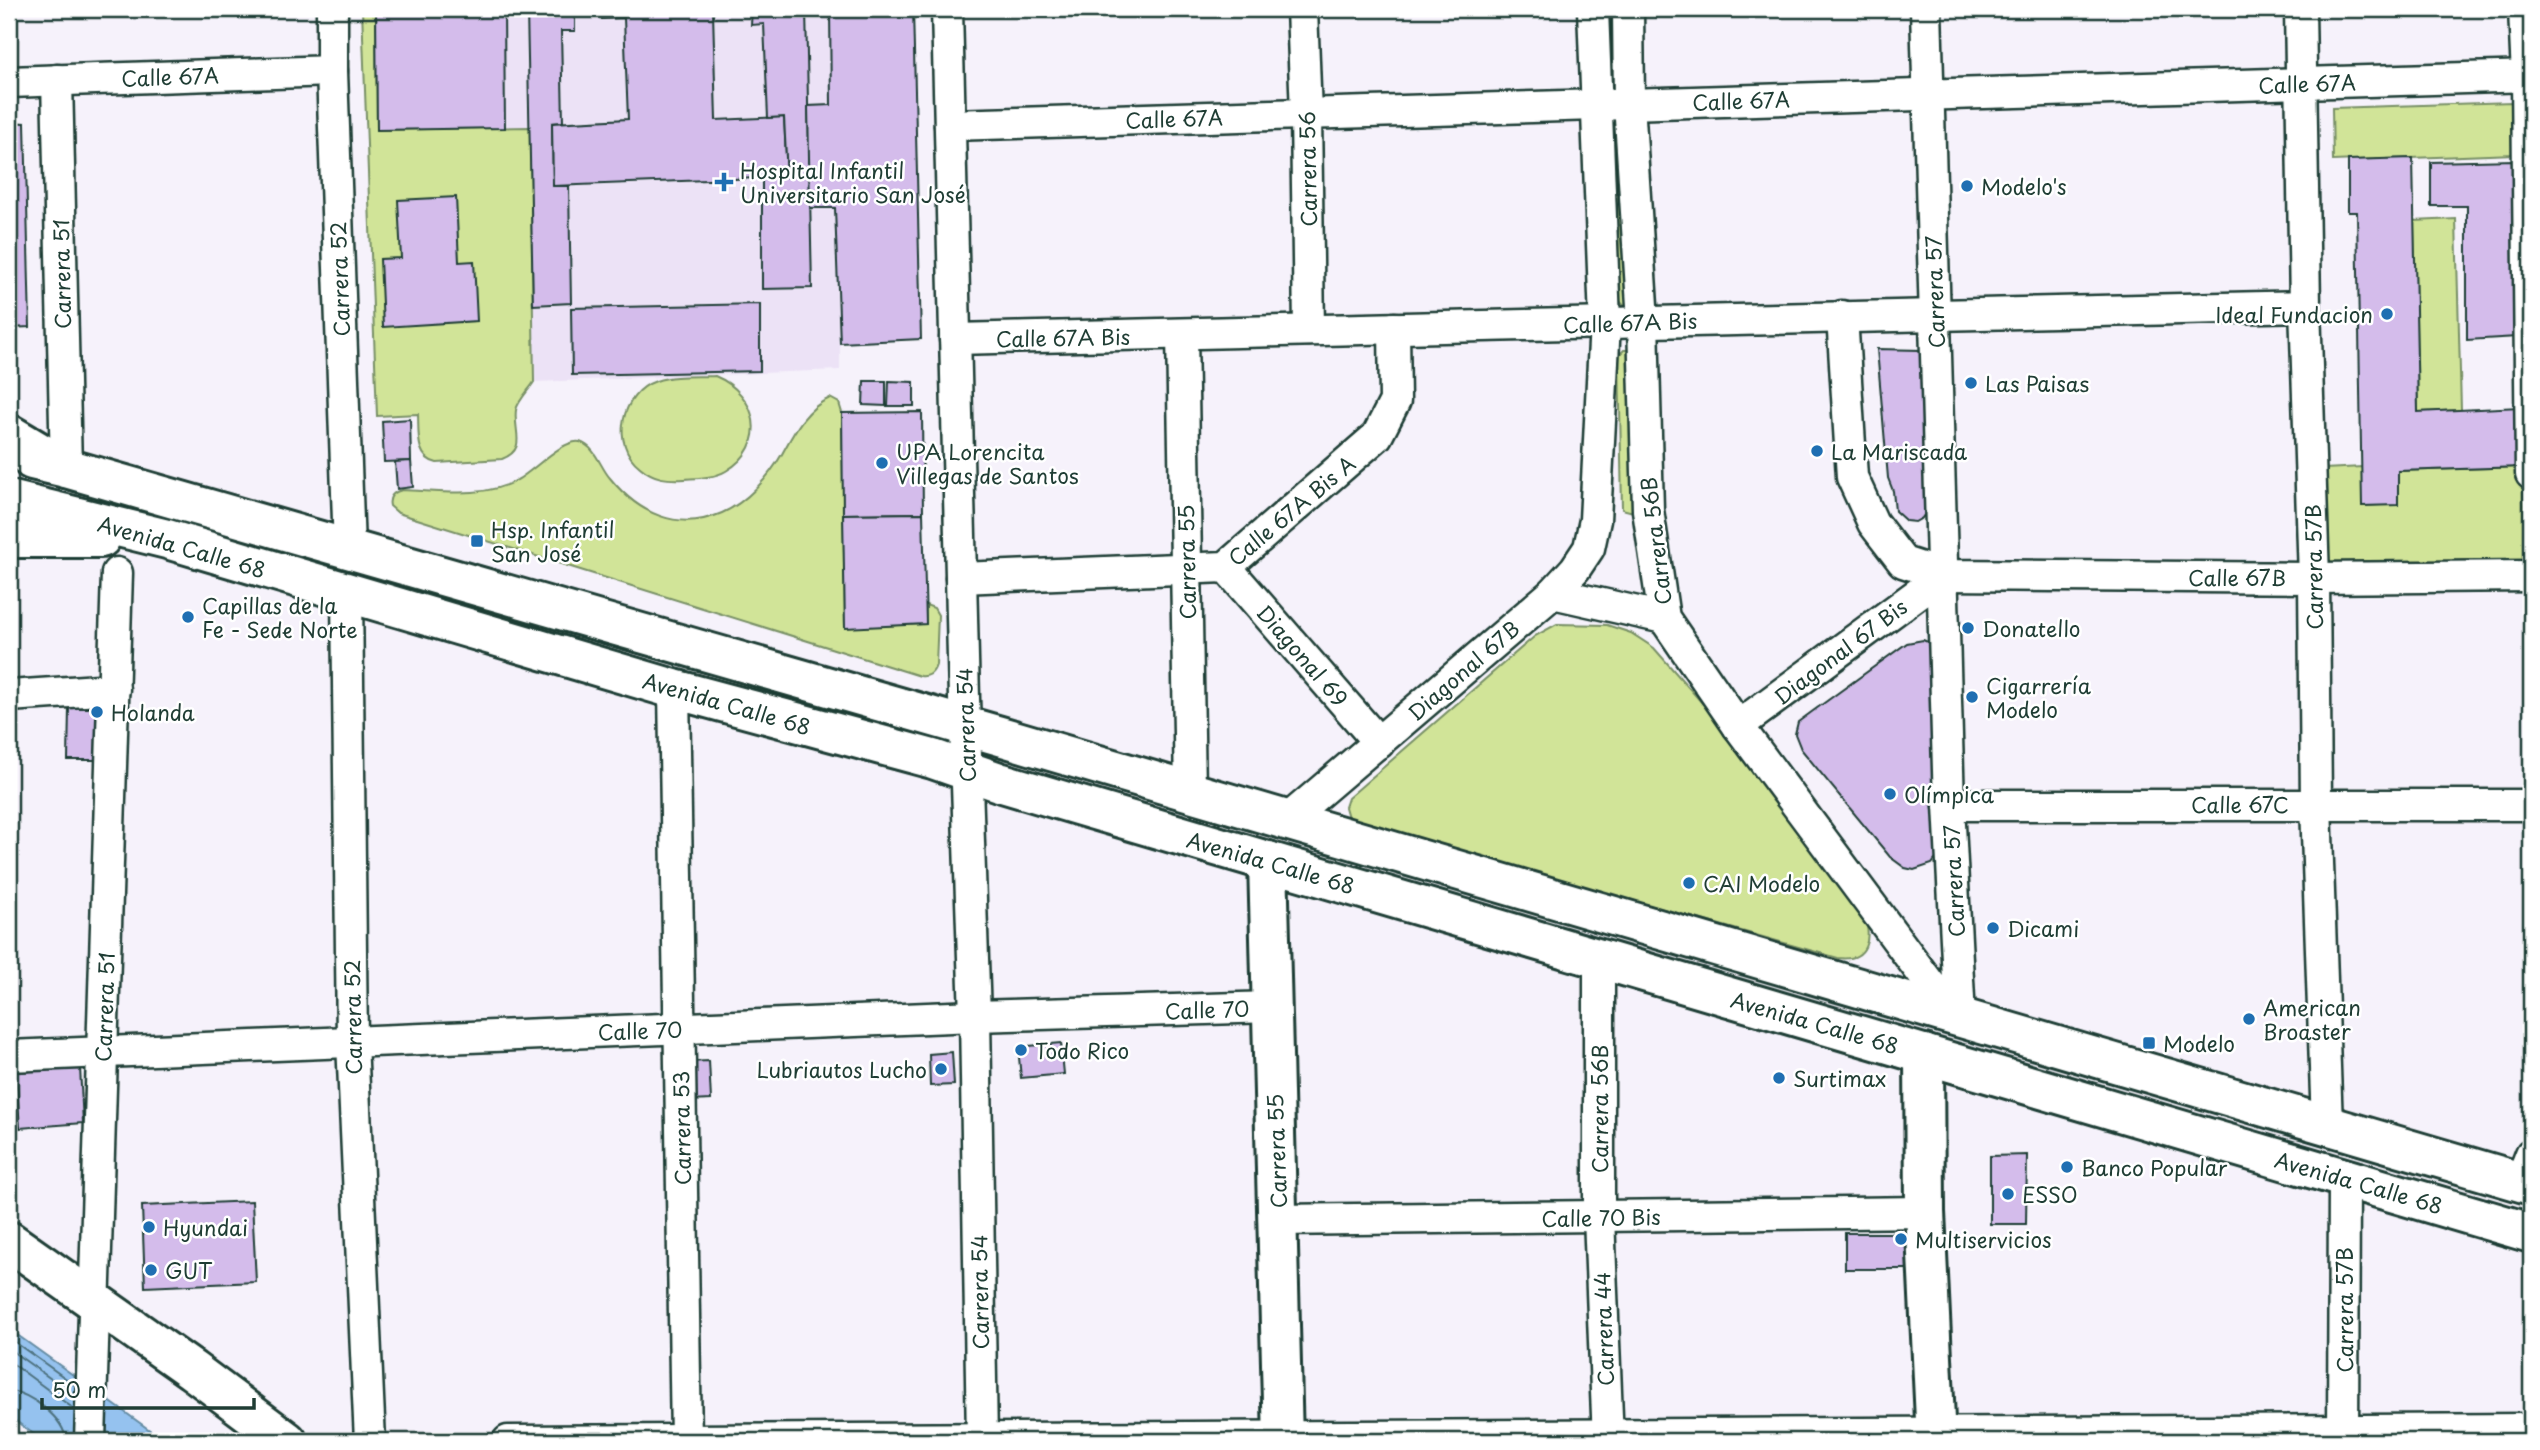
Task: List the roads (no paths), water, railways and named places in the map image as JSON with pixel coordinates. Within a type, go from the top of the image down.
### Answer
[{"type":"main road","points":[[9,434],[66,468]]},
{"type":"main road","name":"Avenida Calle 68","points":[[9,455],[66,468],[1190,791],[2327,1126],[2528,1174]]},
{"type":"main road","name":"Avenida Calle 68","points":[[9,500],[167,539],[674,689],[933,760],[966,772],[2531,1233]]},
{"type":"main road","points":[[9,538],[167,539]]},
{"type":"main road","name":"Carrera 55","points":[[1268,861],[1283,1439]]},
{"type":"main road","points":[[1924,1054],[1925,1212],[1935,1436]]},
{"type":"main road","points":[[9,1241],[94,1318],[192,1370],[287,1441]]},
{"type":"street","name":"Carrera 52","points":[[332,9],[349,549]]},
{"type":"street","name":"Carrera 54","points":[[947,9],[966,772],[975,1016],[981,1440]]},
{"type":"street","name":"Carrera 56","points":[[1302,9],[1309,330]]},
{"type":"street","points":[[1593,9],[1605,323],[1595,520],[1589,548],[1575,569],[1553,593],[1664,618]]},
{"type":"street","name":"Carrera 56B","points":[[1628,9],[1629,103],[1643,321],[1648,510],[1664,618],[1738,726],[1930,984],[1960,1018]]},
{"type":"street","name":"Carrera 57","points":[[1926,9],[1949,805],[1960,1018]]},
{"type":"street","name":"Carrera 57B","points":[[2300,9],[2305,306],[2314,578],[2316,804],[2327,1126]]},
{"type":"street","points":[[2524,9],[2529,77],[2531,474]]},
{"type":"street","name":"Calle 67A","points":[[9,82],[332,71]]},
{"type":"street","name":"Calle 67A","points":[[950,125],[1928,93],[2529,77]]},
{"type":"street","name":"Carrera 51","points":[[57,80],[66,468]]},
{"type":"street","name":"Calle 67A Bis","points":[[955,339],[2305,306]]},
{"type":"street","points":[[1842,316],[1852,477],[1873,523],[1903,562],[1942,575]]},
{"type":"street","name":"Calle 67A Bis A","points":[[961,578],[1226,567],[1377,436],[1395,401],[1394,328]]},
{"type":"street","name":"Carrera 55","points":[[1182,334],[1190,791]]},
{"type":"street","name":"Diagonal 69","points":[[1226,567],[1379,743]]},
{"type":"street","name":"Carrera 51","points":[[90,1441],[117,573]]},
{"type":"street","name":"Calle 67B","points":[[1942,575],[2314,578],[2531,576]]},
{"type":"street","name":"Diagonal 67 Bis","points":[[1738,726],[1942,575]]},
{"type":"street","name":"Carrera 52","points":[[346,592],[352,1042],[370,1441]]},
{"type":"street","name":"Diagonal 67B","points":[[1287,820],[1553,593]]},
{"type":"street","points":[[9,696],[114,689]]},
{"type":"street","name":"Carrera 53","points":[[674,689],[686,1441]]},
{"type":"street","name":"Calle 67C","points":[[1949,805],[2531,805]]},
{"type":"street","name":"Carrera 56B","points":[[1599,959],[1599,1217]]},
{"type":"street","name":"Calle 70","points":[[9,1056],[975,1016],[1272,1007]]},
{"type":"street","name":"Carrera 57B","points":[[2343,1435],[2344,1178]]},
{"type":"street","name":"Calle 70 Bis","points":[[1278,1220],[1925,1212]]},
{"type":"street","name":"Carrera 44","points":[[1599,1217],[1608,1437]]},
{"type":"street","points":[[508,1441],[2343,1435],[2531,1429]]},
{"type":"water","points":[[9,1329],[165,1441],[43,1441],[9,1416]]},
{"type":"place","name":"Hospital Infantil Universitario San José","points":[[724,182]]},
{"type":"place","name":"Modelo's","points":[[1967,186]]},
{"type":"place","name":"Ideal Fundacion","points":[[2387,314]]},
{"type":"place","name":"Las Paisas","points":[[1971,383]]},
{"type":"place","name":"La Mariscada","points":[[1817,451]]},
{"type":"place","name":"UPA Lorencita Villegas de Santos","points":[[882,463]]},
{"type":"place","name":"Hsp. Infantil San José","points":[[477,541]]},
{"type":"place","name":"Capillas de la Fe - Sede Norte","points":[[188,617]]},
{"type":"place","name":"Donatello","points":[[1968,628]]},
{"type":"place","name":"Cigarrería Modelo","points":[[1972,697]]},
{"type":"place","name":"Holanda","points":[[97,712]]},
{"type":"place","name":"Olímpica","points":[[1890,794]]},
{"type":"place","name":"CAI Modelo","points":[[1689,883]]},
{"type":"place","name":"Dicami","points":[[1993,928]]},
{"type":"place","name":"American Broaster","points":[[2249,1019]]},
{"type":"place","name":"Modelo","points":[[2149,1043]]},
{"type":"place","name":"Todo Rico","points":[[1021,1050]]},
{"type":"place","name":"Lubriautos Lucho","points":[[941,1069]]},
{"type":"place","name":"Surtimax","points":[[1779,1078]]},
{"type":"place","name":"Banco Popular","points":[[2067,1167]]},
{"type":"place","name":"ESSO","points":[[2008,1194]]},
{"type":"place","name":"Hyundai","points":[[149,1227]]},
{"type":"place","name":"Multiservicios","points":[[1901,1239]]},
{"type":"place","name":"GUT","points":[[151,1270]]}]
